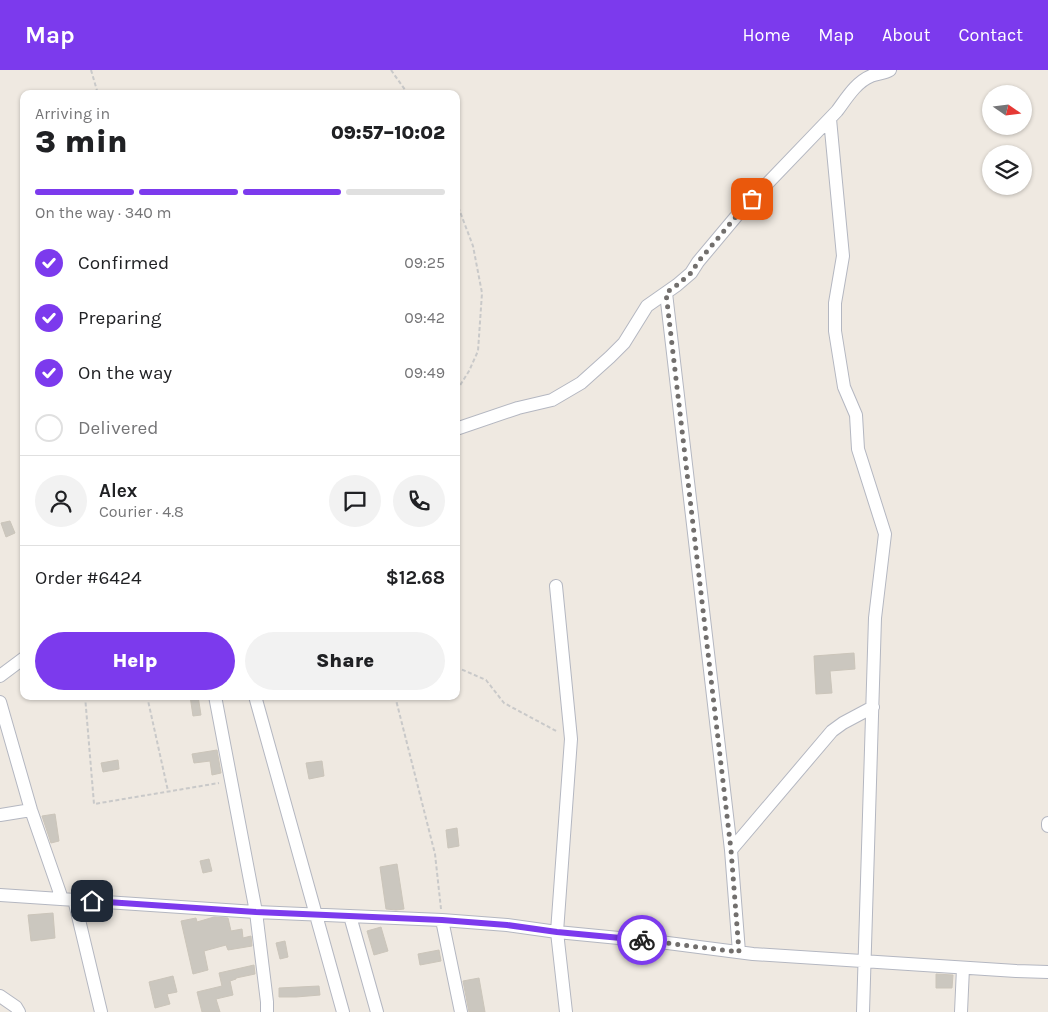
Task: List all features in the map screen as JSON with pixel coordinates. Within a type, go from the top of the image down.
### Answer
[{"type":"street","points":[[460,427],[518,408],[552,400],[581,383],[624,343],[647,306],[691,273],[739,213],[838,111],[848,96],[870,76],[890,70]]},
{"type":"street","points":[[830,119],[842,256],[835,303],[836,331],[844,387],[856,415],[858,449],[885,534],[875,618],[863,1012]]},
{"type":"street","points":[[666,293],[731,850],[739,952]]},
{"type":"street","points":[[556,586],[571,739],[557,932],[566,1012]]},
{"type":"street","points":[[0,676],[20,661]]},
{"type":"street","points":[[216,700],[256,912],[268,1002],[267,1012]]},
{"type":"street","points":[[256,700],[343,1012]]},
{"type":"street","points":[[0,702],[31,810],[68,899],[100,1012]]},
{"type":"street","points":[[731,850],[832,731],[873,707]]},
{"type":"street","points":[[0,815],[31,810]]},
{"type":"street","points":[[0,895],[256,912],[442,920],[507,925],[753,954],[1048,972]]},
{"type":"street","points":[[350,916],[377,1012]]},
{"type":"street","points":[[442,920],[461,1012]]},
{"type":"street","points":[[961,1012],[963,968]]},
{"type":"street","points":[[0,996],[16,1007],[19,1012]]},
{"type":"path","points":[[91,70],[97,90]]},
{"type":"path","points":[[391,70],[405,90]]},
{"type":"path","points":[[460,212],[473,246],[482,293],[478,351],[460,385]]},
{"type":"path","points":[[460,670],[486,680],[504,703],[571,739]]},
{"type":"path","points":[[86,700],[94,804],[231,781]]},
{"type":"path","points":[[148,700],[168,791]]},
{"type":"path","points":[[396,700],[435,854],[442,920]]},
{"type":"building","points":[[10,521],[15,533],[6,537],[1,523]]},
{"type":"building","points":[[854,653],[855,669],[830,671],[832,693],[816,694],[814,656]]},
{"type":"building","points":[[191,700],[199,700],[201,715],[193,716]]},
{"type":"building","points":[[217,750],[221,773],[212,775],[210,761],[194,763],[192,754]]},
{"type":"building","points":[[118,760],[119,769],[103,772],[101,763]]},
{"type":"building","points":[[322,761],[324,776],[309,779],[306,763]]},
{"type":"building","points":[[55,814],[59,841],[51,843],[42,816]]},
{"type":"building","points":[[457,828],[459,846],[448,848],[446,830]]},
{"type":"building","points":[[209,859],[212,871],[203,873],[200,861]]},
{"type":"building","points":[[397,864],[404,909],[386,909],[380,867]]},
{"type":"building","points":[[53,913],[55,938],[31,941],[28,915]]},
{"type":"building","points":[[214,917],[228,918],[231,931],[242,929],[243,938],[251,936],[252,946],[228,950],[226,945],[204,951],[208,970],[193,974],[181,921],[196,918],[197,922]]},
{"type":"building","points":[[381,927],[388,951],[374,955],[367,931]]},
{"type":"building","points":[[285,941],[288,957],[280,959],[276,943]]},
{"type":"building","points":[[439,950],[441,961],[420,965],[418,954]]},
{"type":"building","points":[[254,965],[255,974],[230,981],[233,995],[216,999],[220,1012],[202,1012],[197,992],[222,986],[219,973]]},
{"type":"building","points":[[936,974],[953,975],[952,988],[936,988]]},
{"type":"building","points":[[173,976],[177,992],[167,994],[170,1004],[155,1008],[149,982]]},
{"type":"building","points":[[479,978],[485,1012],[469,1012],[463,981]]},
{"type":"building","points":[[319,986],[320,995],[279,997],[279,988]]},
{"type":"way so far","points":[[642,940],[739,952],[731,850],[666,293],[691,273],[698,262],[752,199]]},
{"type":"route","points":[[92,901],[256,912],[442,920],[642,940]]}]
